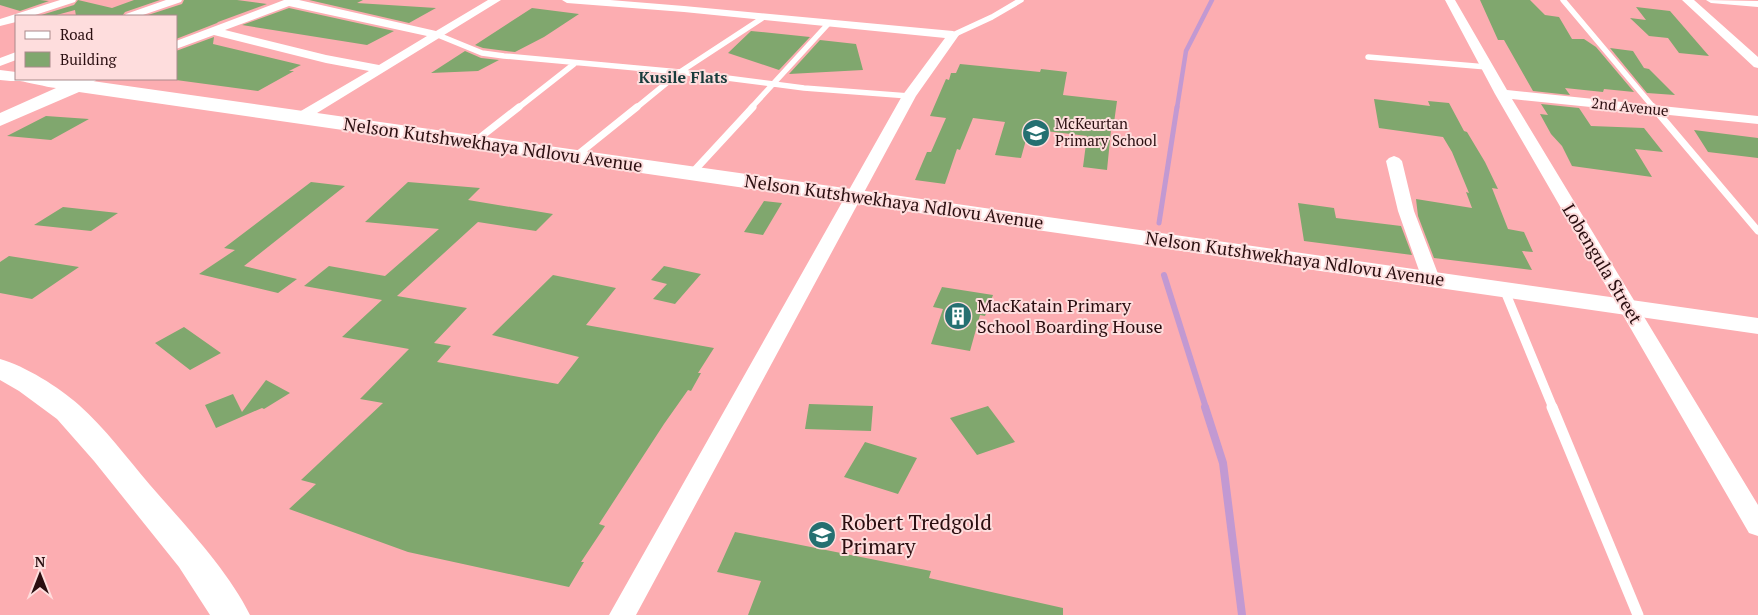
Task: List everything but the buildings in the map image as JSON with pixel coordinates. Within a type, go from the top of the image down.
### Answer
[{"type":"street","points":[[24,15],[71,0]]},
{"type":"street","points":[[133,15],[177,0]]},
{"type":"street","points":[[299,118],[496,0]]},
{"type":"street","points":[[567,0],[953,35],[910,96],[852,196],[622,615]]},
{"type":"street","name":"Lobengula Street","points":[[1450,0],[1502,94],[1758,526]]},
{"type":"street","points":[[1687,0],[1758,64]]},
{"type":"street","points":[[1711,0],[1758,4]]},
{"type":"street","points":[[178,44],[291,1],[438,35]]},
{"type":"street","points":[[0,23],[15,18]]},
{"type":"street","points":[[213,30],[326,59],[381,69]]},
{"type":"street","points":[[0,62],[15,56]]},
{"type":"street","points":[[0,75],[15,77]]},
{"type":"street","name":"Nelson Kutshwekhaya Ndlovu Avenue","points":[[48,80],[85,82],[299,118],[1758,326]]},
{"type":"street","points":[[0,120],[85,82]]},
{"type":"street","name":"2nd Avenue","points":[[1502,94],[1758,120]]},
{"type":"street","points":[[1394,161],[1406,211],[1431,279]]},
{"type":"street","points":[[0,368],[29,384],[68,412],[105,453],[191,557],[231,615]]},
{"type":"lane","points":[[953,35],[992,17],[1021,0]]},
{"type":"lane","points":[[1563,0],[1758,231]]},
{"type":"lane","points":[[576,156],[680,72],[764,17]]},
{"type":"lane","points":[[692,173],[829,23]]},
{"type":"lane","points":[[438,35],[482,52],[574,64],[680,72],[832,91],[910,96]]},
{"type":"lane","points":[[1368,57],[1487,67]]},
{"type":"lane","points":[[473,143],[574,64]]},
{"type":"lane","points":[[1504,289],[1638,615]]},
{"type":"waterway","points":[[1177,108],[1186,51],[1212,0]]},
{"type":"waterway","points":[[1159,223],[1177,107]]},
{"type":"waterway","points":[[1164,275],[1206,408]]},
{"type":"waterway","points":[[1205,407],[1223,463],[1242,615]]},
{"type":"place","name":"McKeurtan Primary School","points":[[1036,133]]},
{"type":"place","name":"MacKatain Primary School Boarding House","points":[[958,316]]},
{"type":"place","name":"Robert Tredgold Primary","points":[[822,535]]},
{"type":"district","name":"Kusile Flats","points":[[683,77]]}]
